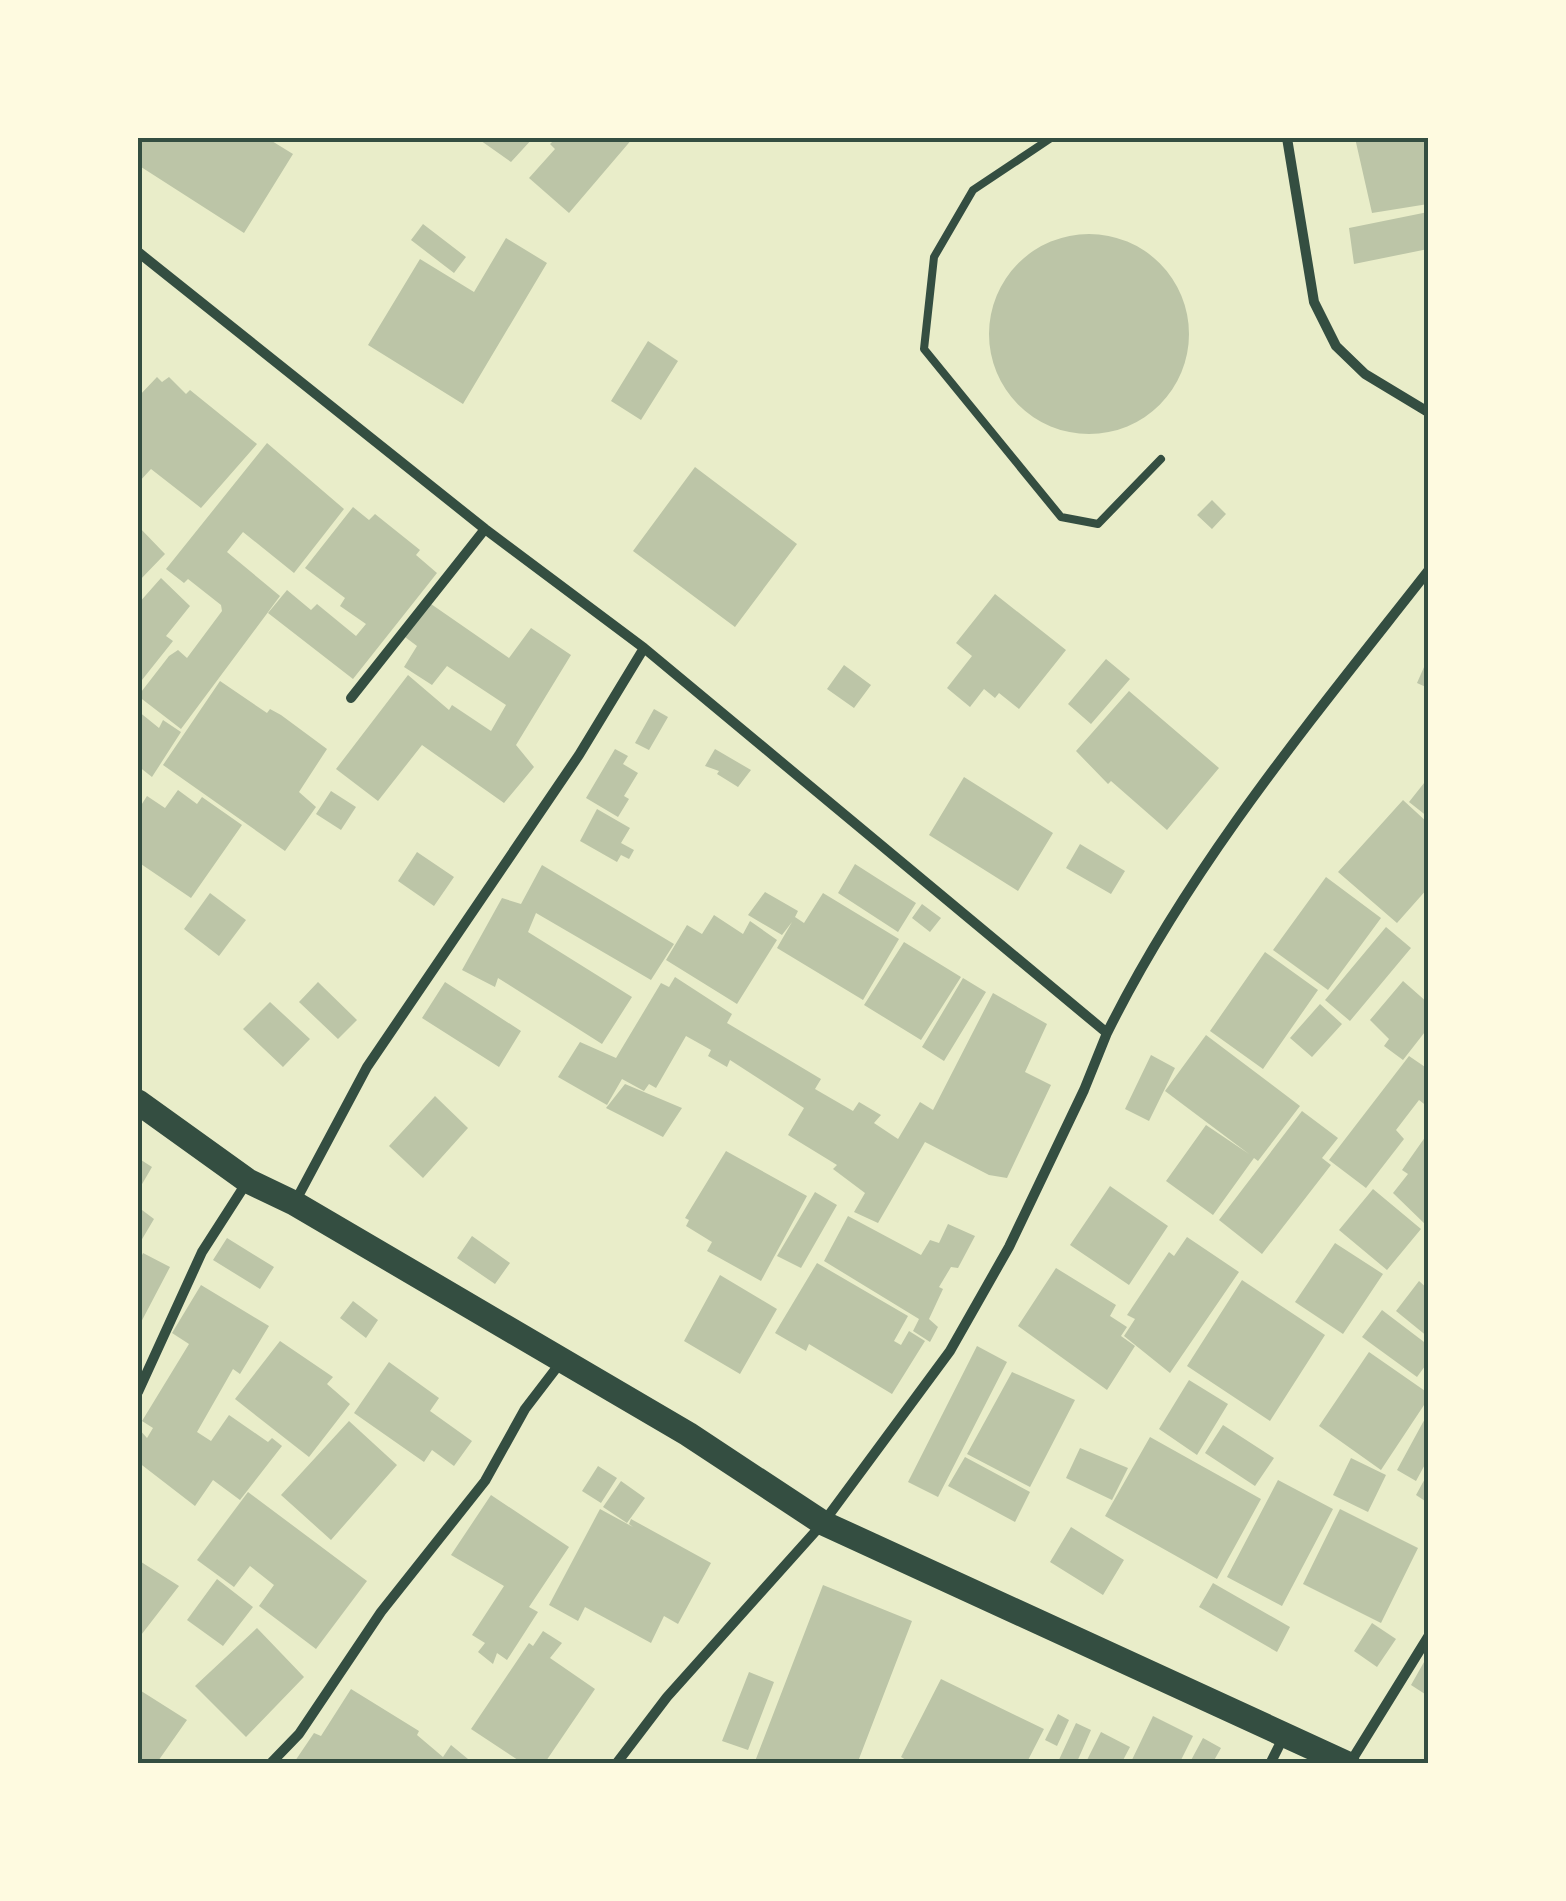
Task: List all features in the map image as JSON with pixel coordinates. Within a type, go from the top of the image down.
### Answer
[{"type":"main road","points":[[138,1102],[248,1181],[294,1203],[688,1434],[823,1523],[1349,1764]]},
{"type":"street","points":[[1287,138],[1314,302],[1336,346],[1365,374],[1428,412]]},
{"type":"street","points":[[138,252],[485,528],[644,648],[1107,1033]]},
{"type":"street","points":[[352,698],[485,528]]},
{"type":"street","points":[[616,1764],[667,1696],[823,1523],[950,1350],[1009,1247],[1140,966],[1218,842],[1428,571]]},
{"type":"street","points":[[294,1203],[367,1067],[579,755],[644,648]]},
{"type":"street","points":[[138,1392],[202,1252],[248,1181]]},
{"type":"street","points":[[270,1764],[300,1734],[381,1612],[485,1481],[525,1410],[561,1362]]},
{"type":"street","points":[[1349,1764],[1428,1638]]},
{"type":"street","points":[[1270,1764],[1285,1734]]},
{"type":"lane","points":[[1051,138],[973,190],[934,256],[924,348],[1062,517],[1098,524],[1161,459]]},
{"type":"building","points":[[138,138],[267,138],[293,154],[244,233],[138,165]]},
{"type":"building","points":[[477,138],[533,138],[511,162]]},
{"type":"building","points":[[556,138],[633,138],[569,213],[529,178],[555,149],[550,144]]},
{"type":"building","points":[[1355,138],[1428,138],[1428,204],[1372,213]]},
{"type":"building","points":[[1428,212],[1428,249],[1354,264],[1349,228]]},
{"type":"building","points":[[423,224],[466,257],[454,273],[411,240]]},
{"type":"building","points":[[1089,234],[1127,242],[1160,263],[1181,296],[1189,334],[1181,372],[1160,405],[1127,426],[1089,434],[1051,426],[1018,405],[997,372],[989,334],[997,296],[1018,263],[1051,242]]},
{"type":"building","points":[[506,238],[547,263],[463,404],[368,345],[420,259],[474,292]]},
{"type":"building","points":[[648,341],[678,361],[641,420],[611,401]]},
{"type":"building","points":[[157,377],[162,382],[169,377],[186,394],[190,390],[257,444],[201,508],[151,469],[138,483],[138,412],[142,406],[138,397]]},
{"type":"building","points":[[267,443],[344,509],[294,573],[243,532],[227,552],[280,596],[181,729],[138,696],[169,656],[178,650],[187,658],[222,611],[221,605],[188,579],[184,583],[166,569]]},
{"type":"building","points":[[695,467],[797,544],[735,627],[633,551]]},
{"type":"building","points":[[1212,500],[1226,514],[1212,529],[1197,515]]},
{"type":"building","points":[[353,507],[369,520],[375,514],[420,550],[416,555],[437,573],[353,679],[268,613],[287,590],[311,610],[317,604],[356,636],[366,624],[340,606],[345,598],[305,568]]},
{"type":"building","points":[[138,526],[165,554],[138,582]]},
{"type":"building","points":[[161,578],[190,606],[166,636],[173,641],[138,685],[138,604]]},
{"type":"building","points":[[995,594],[1066,650],[1019,709],[999,693],[995,698],[984,689],[970,707],[947,688],[972,656],[956,643]]},
{"type":"building","points":[[431,604],[509,658],[531,628],[571,655],[516,745],[534,767],[504,803],[422,745],[378,801],[336,769],[408,675],[449,710],[452,705],[491,731],[506,705],[447,666],[432,685],[404,667],[417,646],[405,637]]},
{"type":"building","points":[[1428,658],[1428,688],[1417,683]]},
{"type":"building","points":[[1106,659],[1130,679],[1091,724],[1068,704]]},
{"type":"building","points":[[844,665],[871,685],[854,708],[827,689]]},
{"type":"building","points":[[220,681],[267,713],[270,709],[281,715],[327,749],[299,792],[316,807],[285,851],[163,765]]},
{"type":"building","points":[[1129,691],[1219,768],[1167,830],[1111,781],[1108,784],[1076,751]]},
{"type":"building","points":[[654,709],[668,717],[649,750],[635,743]]},
{"type":"building","points":[[138,711],[159,728],[163,720],[181,732],[152,777],[138,766]]},
{"type":"building","points":[[615,749],[628,756],[623,764],[638,773],[624,796],[629,799],[618,817],[586,798]]},
{"type":"building","points":[[715,749],[751,770],[738,787],[717,774],[719,771],[705,766]]},
{"type":"building","points":[[964,777],[1053,833],[1018,891],[929,835]]},
{"type":"building","points":[[1428,778],[1428,817],[1409,802]]},
{"type":"building","points":[[178,790],[197,804],[202,797],[242,825],[191,898],[138,862],[138,810],[147,796],[165,808]]},
{"type":"building","points":[[331,791],[356,807],[341,830],[316,814]]},
{"type":"building","points":[[1403,800],[1428,823],[1428,888],[1397,923],[1338,872]]},
{"type":"building","points":[[597,809],[630,828],[621,843],[634,850],[629,859],[621,855],[617,862],[580,841]]},
{"type":"building","points":[[1080,844],[1125,871],[1111,894],[1066,868]]},
{"type":"building","points":[[417,852],[454,877],[434,906],[398,881]]},
{"type":"building","points":[[855,864],[916,903],[898,932],[838,893]]},
{"type":"building","points":[[542,865],[674,944],[651,980],[536,913],[528,932],[632,997],[602,1044],[498,978],[495,987],[462,970],[502,898],[521,904]]},
{"type":"building","points":[[1326,877],[1381,918],[1328,990],[1273,950]]},
{"type":"building","points":[[765,892],[798,911],[795,917],[804,923],[823,893],[899,939],[863,1000],[777,948],[792,922],[782,935],[748,915]]},
{"type":"building","points":[[210,893],[246,920],[219,956],[184,929]]},
{"type":"building","points":[[922,904],[941,918],[930,932],[912,918]]},
{"type":"building","points":[[714,915],[743,934],[750,921],[777,940],[737,1004],[666,960],[687,925],[702,934]]},
{"type":"building","points":[[1386,927],[1411,948],[1350,1021],[1325,1000]]},
{"type":"building","points":[[904,942],[961,977],[921,1040],[864,1005]]},
{"type":"building","points":[[1265,952],[1318,990],[1263,1069],[1210,1031]]},
{"type":"building","points":[[675,977],[732,1014],[727,1023],[821,1079],[815,1089],[853,1111],[859,1102],[881,1115],[874,1123],[898,1139],[920,1102],[933,1110],[993,993],[1047,1024],[1025,1072],[1051,1085],[1007,1178],[989,1175],[925,1142],[878,1223],[854,1212],[865,1193],[833,1169],[837,1165],[788,1135],[804,1108],[730,1060],[727,1067],[708,1056],[711,1050],[686,1036],[656,1088],[649,1084],[644,1091],[622,1079],[607,1105],[558,1077],[580,1042],[616,1058],[661,983],[669,987]]},
{"type":"building","points":[[963,978],[986,992],[944,1061],[922,1047]]},
{"type":"building","points":[[1403,981],[1428,1003],[1428,1028],[1403,1060],[1384,1046],[1389,1039],[1370,1020]]},
{"type":"building","points":[[318,982],[357,1020],[338,1039],[299,1002]]},
{"type":"building","points":[[445,982],[521,1031],[499,1067],[422,1018]]},
{"type":"building","points":[[270,1002],[310,1039],[283,1067],[243,1029]]},
{"type":"building","points":[[1320,1004],[1342,1024],[1312,1057],[1290,1038]]},
{"type":"building","points":[[1206,1035],[1300,1106],[1258,1161],[1254,1158],[1213,1215],[1166,1181],[1206,1125],[1249,1154],[1165,1091]]},
{"type":"building","points":[[1151,1055],[1175,1068],[1149,1121],[1125,1109]]},
{"type":"building","points":[[1409,1056],[1428,1069],[1428,1107],[1419,1100],[1396,1130],[1404,1139],[1366,1188],[1329,1160]]},
{"type":"building","points":[[625,1084],[682,1108],[663,1137],[606,1108]]},
{"type":"building","points":[[435,1096],[468,1128],[423,1178],[389,1146]]},
{"type":"building","points":[[1302,1111],[1338,1138],[1322,1158],[1331,1165],[1262,1254],[1219,1220]]},
{"type":"building","points":[[1428,1133],[1428,1227],[1393,1193],[1408,1174],[1402,1170]]},
{"type":"building","points":[[726,1151],[807,1196],[761,1281],[707,1251],[712,1242],[686,1226],[689,1220],[685,1218]]},
{"type":"building","points":[[138,1158],[152,1167],[138,1191]]},
{"type":"building","points":[[1110,1186],[1168,1226],[1129,1285],[1070,1245]]},
{"type":"building","points":[[1373,1189],[1421,1229],[1387,1270],[1339,1230]]},
{"type":"building","points":[[815,1192],[837,1205],[801,1268],[777,1256]]},
{"type":"building","points":[[138,1207],[154,1219],[138,1246]]},
{"type":"building","points":[[848,1216],[921,1255],[930,1240],[939,1243],[948,1224],[975,1236],[958,1268],[951,1267],[939,1287],[943,1289],[929,1319],[938,1327],[930,1342],[913,1331],[919,1319],[824,1261]]},
{"type":"building","points":[[472,1236],[510,1263],[495,1284],[457,1258]]},
{"type":"building","points":[[1187,1237],[1239,1272],[1170,1373],[1124,1336],[1135,1319],[1127,1315],[1169,1252],[1174,1256]]},
{"type":"building","points":[[227,1238],[274,1267],[260,1289],[213,1260]]},
{"type":"building","points":[[1335,1243],[1383,1274],[1343,1334],[1295,1302]]},
{"type":"building","points":[[143,1253],[170,1267],[138,1328],[138,1264]]},
{"type":"building","points":[[817,1263],[908,1316],[894,1341],[901,1345],[909,1331],[925,1341],[892,1394],[809,1344],[806,1351],[775,1333]]},
{"type":"building","points":[[1056,1268],[1116,1305],[1110,1316],[1127,1327],[1121,1336],[1135,1346],[1107,1390],[1018,1326]]},
{"type":"building","points":[[720,1275],[777,1309],[740,1374],[684,1341]]},
{"type":"building","points":[[1242,1280],[1325,1335],[1270,1421],[1187,1366]]},
{"type":"building","points":[[1419,1281],[1428,1289],[1428,1337],[1396,1311]]},
{"type":"building","points":[[201,1285],[269,1326],[240,1374],[233,1369],[197,1432],[211,1441],[229,1415],[268,1442],[272,1438],[282,1446],[240,1500],[213,1480],[195,1506],[138,1462],[138,1428],[147,1438],[153,1428],[142,1421],[189,1344],[172,1333]]},
{"type":"building","points":[[353,1301],[378,1320],[366,1338],[340,1318]]},
{"type":"building","points":[[1382,1310],[1428,1345],[1428,1362],[1417,1377],[1362,1337]]},
{"type":"building","points":[[280,1341],[333,1377],[327,1384],[350,1404],[309,1457],[235,1399]]},
{"type":"building","points":[[977,1346],[1007,1362],[938,1497],[908,1482]]},
{"type":"building","points":[[1369,1352],[1428,1393],[1428,1399],[1381,1470],[1319,1426]]},
{"type":"building","points":[[389,1362],[439,1398],[430,1411],[472,1441],[454,1466],[432,1450],[424,1462],[354,1413]]},
{"type":"building","points":[[1012,1372],[1075,1400],[1030,1487],[967,1454]]},
{"type":"building","points":[[1189,1380],[1228,1404],[1197,1455],[1159,1429]]},
{"type":"building","points":[[1428,1413],[1428,1459],[1416,1481],[1397,1470]]},
{"type":"building","points":[[349,1421],[397,1465],[331,1540],[281,1495]]},
{"type":"building","points":[[1223,1425],[1274,1458],[1255,1486],[1205,1453]]},
{"type":"building","points":[[1150,1437],[1261,1499],[1217,1579],[1105,1516]]},
{"type":"building","points":[[1080,1448],[1128,1468],[1112,1500],[1066,1478]]},
{"type":"building","points":[[965,1457],[1030,1492],[1015,1522],[948,1486]]},
{"type":"building","points":[[1351,1458],[1386,1475],[1368,1512],[1333,1495]]},
{"type":"building","points":[[598,1466],[617,1478],[601,1503],[582,1491]]},
{"type":"building","points":[[1428,1473],[1428,1503],[1416,1495]]},
{"type":"building","points":[[1278,1480],[1333,1509],[1282,1606],[1227,1577]]},
{"type":"building","points":[[621,1481],[645,1498],[627,1523],[603,1507]]},
{"type":"building","points":[[248,1492],[367,1581],[316,1649],[259,1606],[274,1585],[250,1566],[234,1587],[197,1560]]},
{"type":"building","points":[[491,1495],[569,1547],[529,1607],[538,1612],[507,1660],[497,1653],[493,1664],[478,1652],[485,1643],[472,1635],[504,1586],[451,1555]]},
{"type":"building","points":[[600,1509],[633,1527],[629,1524],[631,1519],[711,1563],[678,1624],[664,1616],[651,1643],[585,1607],[578,1621],[549,1605]]},
{"type":"building","points":[[1340,1509],[1418,1548],[1381,1623],[1303,1584]]},
{"type":"building","points":[[1071,1527],[1124,1560],[1103,1595],[1050,1562]]},
{"type":"building","points":[[138,1560],[179,1586],[138,1639]]},
{"type":"building","points":[[217,1579],[253,1607],[223,1646],[187,1620]]},
{"type":"building","points":[[1213,1583],[1290,1627],[1277,1652],[1199,1607]]},
{"type":"building","points":[[823,1585],[912,1621],[857,1764],[754,1764]]},
{"type":"building","points":[[1372,1623],[1396,1639],[1377,1667],[1354,1651]]},
{"type":"building","points":[[257,1628],[304,1677],[246,1737],[195,1686]]},
{"type":"building","points":[[543,1631],[562,1643],[550,1658],[595,1689],[544,1764],[524,1764],[471,1729],[529,1643],[533,1646]]},
{"type":"building","points":[[1428,1655],[1428,1696],[1411,1685]]},
{"type":"building","points":[[749,1672],[774,1682],[748,1750],[722,1741]]},
{"type":"building","points":[[941,1679],[1044,1729],[1026,1764],[913,1764],[901,1757]]},
{"type":"building","points":[[138,1689],[187,1720],[156,1764],[138,1764]]},
{"type":"building","points":[[351,1689],[419,1731],[417,1735],[443,1757],[451,1745],[468,1759],[464,1764],[293,1764],[314,1733],[321,1736]]},
{"type":"building","points":[[1058,1714],[1069,1720],[1057,1746],[1045,1740]]},
{"type":"building","points":[[1153,1716],[1193,1736],[1179,1764],[1130,1764]]},
{"type":"building","points":[[1076,1723],[1091,1730],[1076,1764],[1057,1764]]},
{"type":"building","points":[[1101,1732],[1130,1747],[1121,1764],[1085,1764]]},
{"type":"building","points":[[1203,1738],[1221,1748],[1212,1764],[1189,1764]]}]
